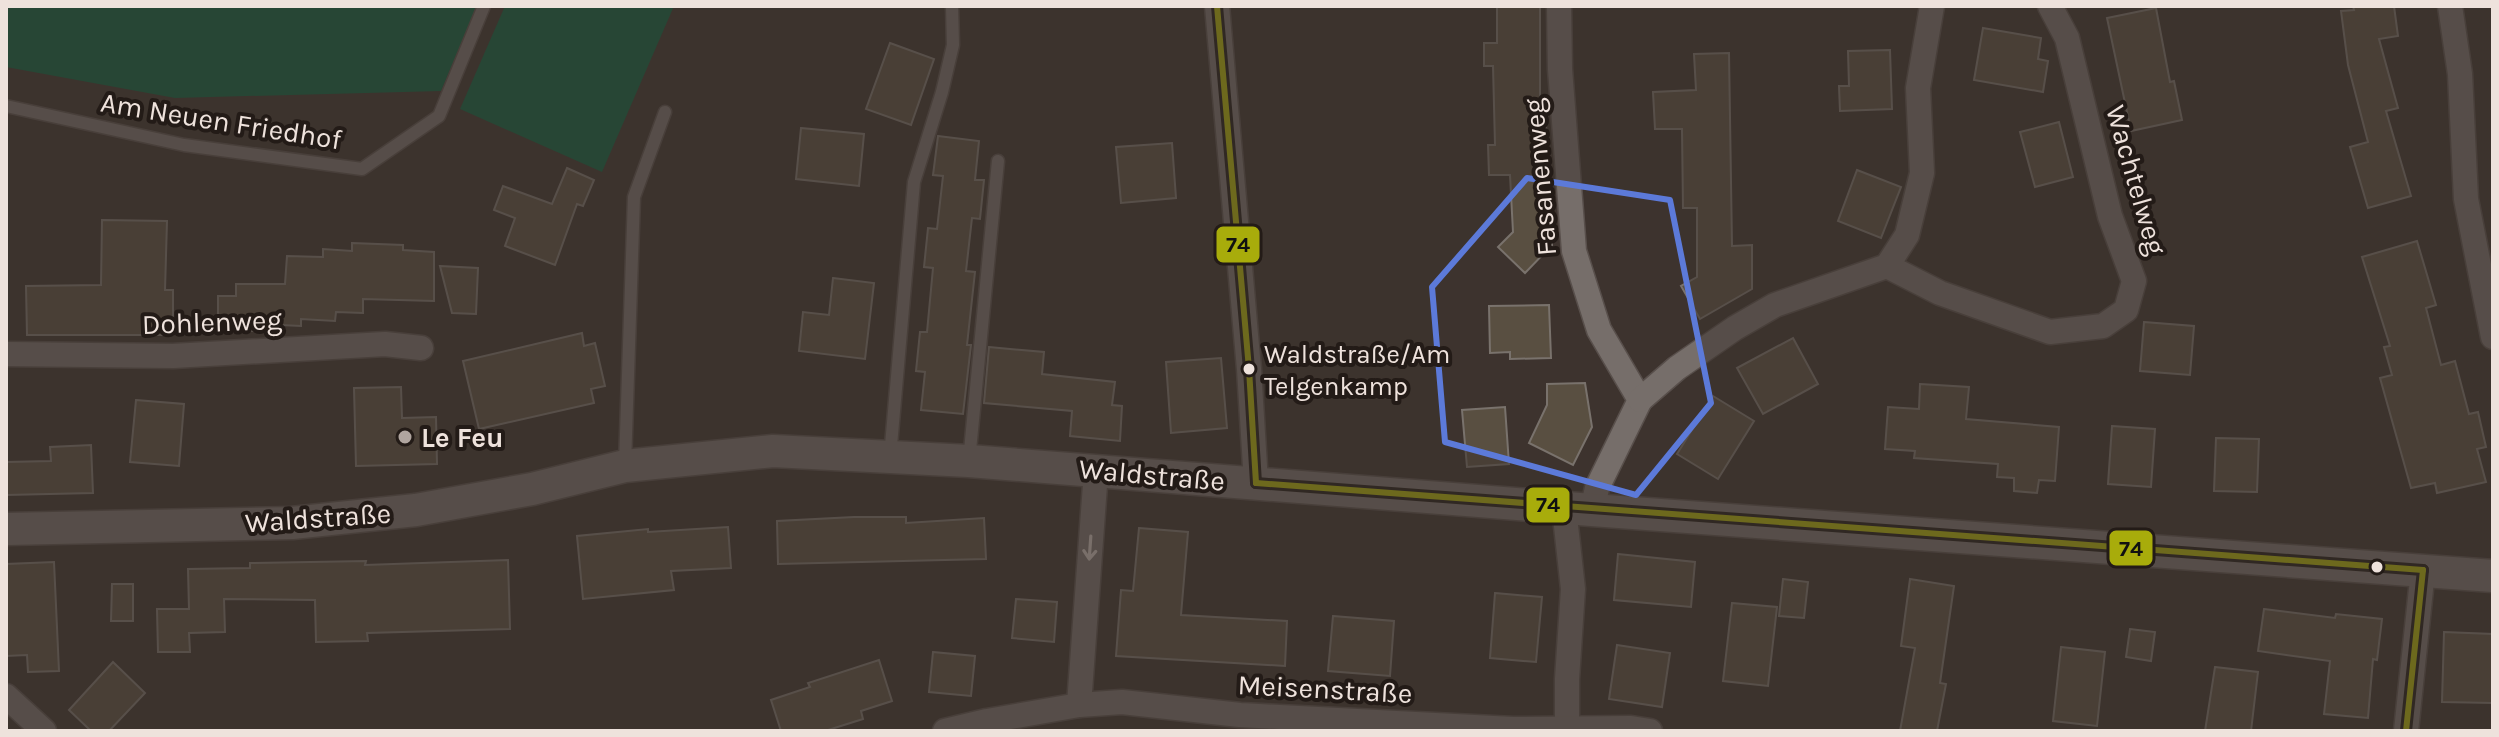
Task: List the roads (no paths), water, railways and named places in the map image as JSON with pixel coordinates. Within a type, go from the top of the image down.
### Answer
[{"type":"street","points":[[1217,6],[1256,483]]},
{"type":"street","name":"Fasanenweg","points":[[1559,6],[1560,69],[1574,251],[1599,330],[1640,400]]},
{"type":"street","points":[[1567,729],[1567,679],[1578,509],[1597,488],[1640,400],[1677,368],[1775,305],[1887,266],[1907,235],[1922,173],[1918,88],[1932,6]]},
{"type":"street","name":"Wachtelweg","points":[[1887,266],[1940,293],[2050,332],[2103,326],[2126,310],[2134,281],[2110,216],[2067,38],[2050,6]]},
{"type":"street","points":[[2450,6],[2460,74],[2466,199],[2493,337]]},
{"type":"street","name":"Dohlenweg","points":[[6,354],[173,356],[385,344],[421,348]]},
{"type":"street","name":"Waldstraße","points":[[6,529],[270,524],[385,513],[532,489],[625,466],[773,451],[969,461],[2493,576]]},
{"type":"street","points":[[1079,705],[1096,471]]},
{"type":"street","points":[[2406,731],[2423,570]]},
{"type":"street","points":[[6,696],[44,731]]},
{"type":"street","name":"Meisenstraße","points":[[945,731],[1079,705],[1122,702],[1240,715],[1513,729],[1631,728],[1650,731]]},
{"type":"lane","name":"Am Neuen Friedhof","points":[[6,106],[184,145],[362,169],[439,116],[484,6]]},
{"type":"lane","points":[[890,457],[914,182],[953,45],[952,6]]},
{"type":"lane","points":[[625,466],[634,197],[665,112]]},
{"type":"lane","points":[[969,461],[998,161]]},
{"type":"place","name":"Waldstraße/Am Telgenkamp","points":[[1249,369]]},
{"type":"place","name":"Le Feu","points":[[405,437]]}]
